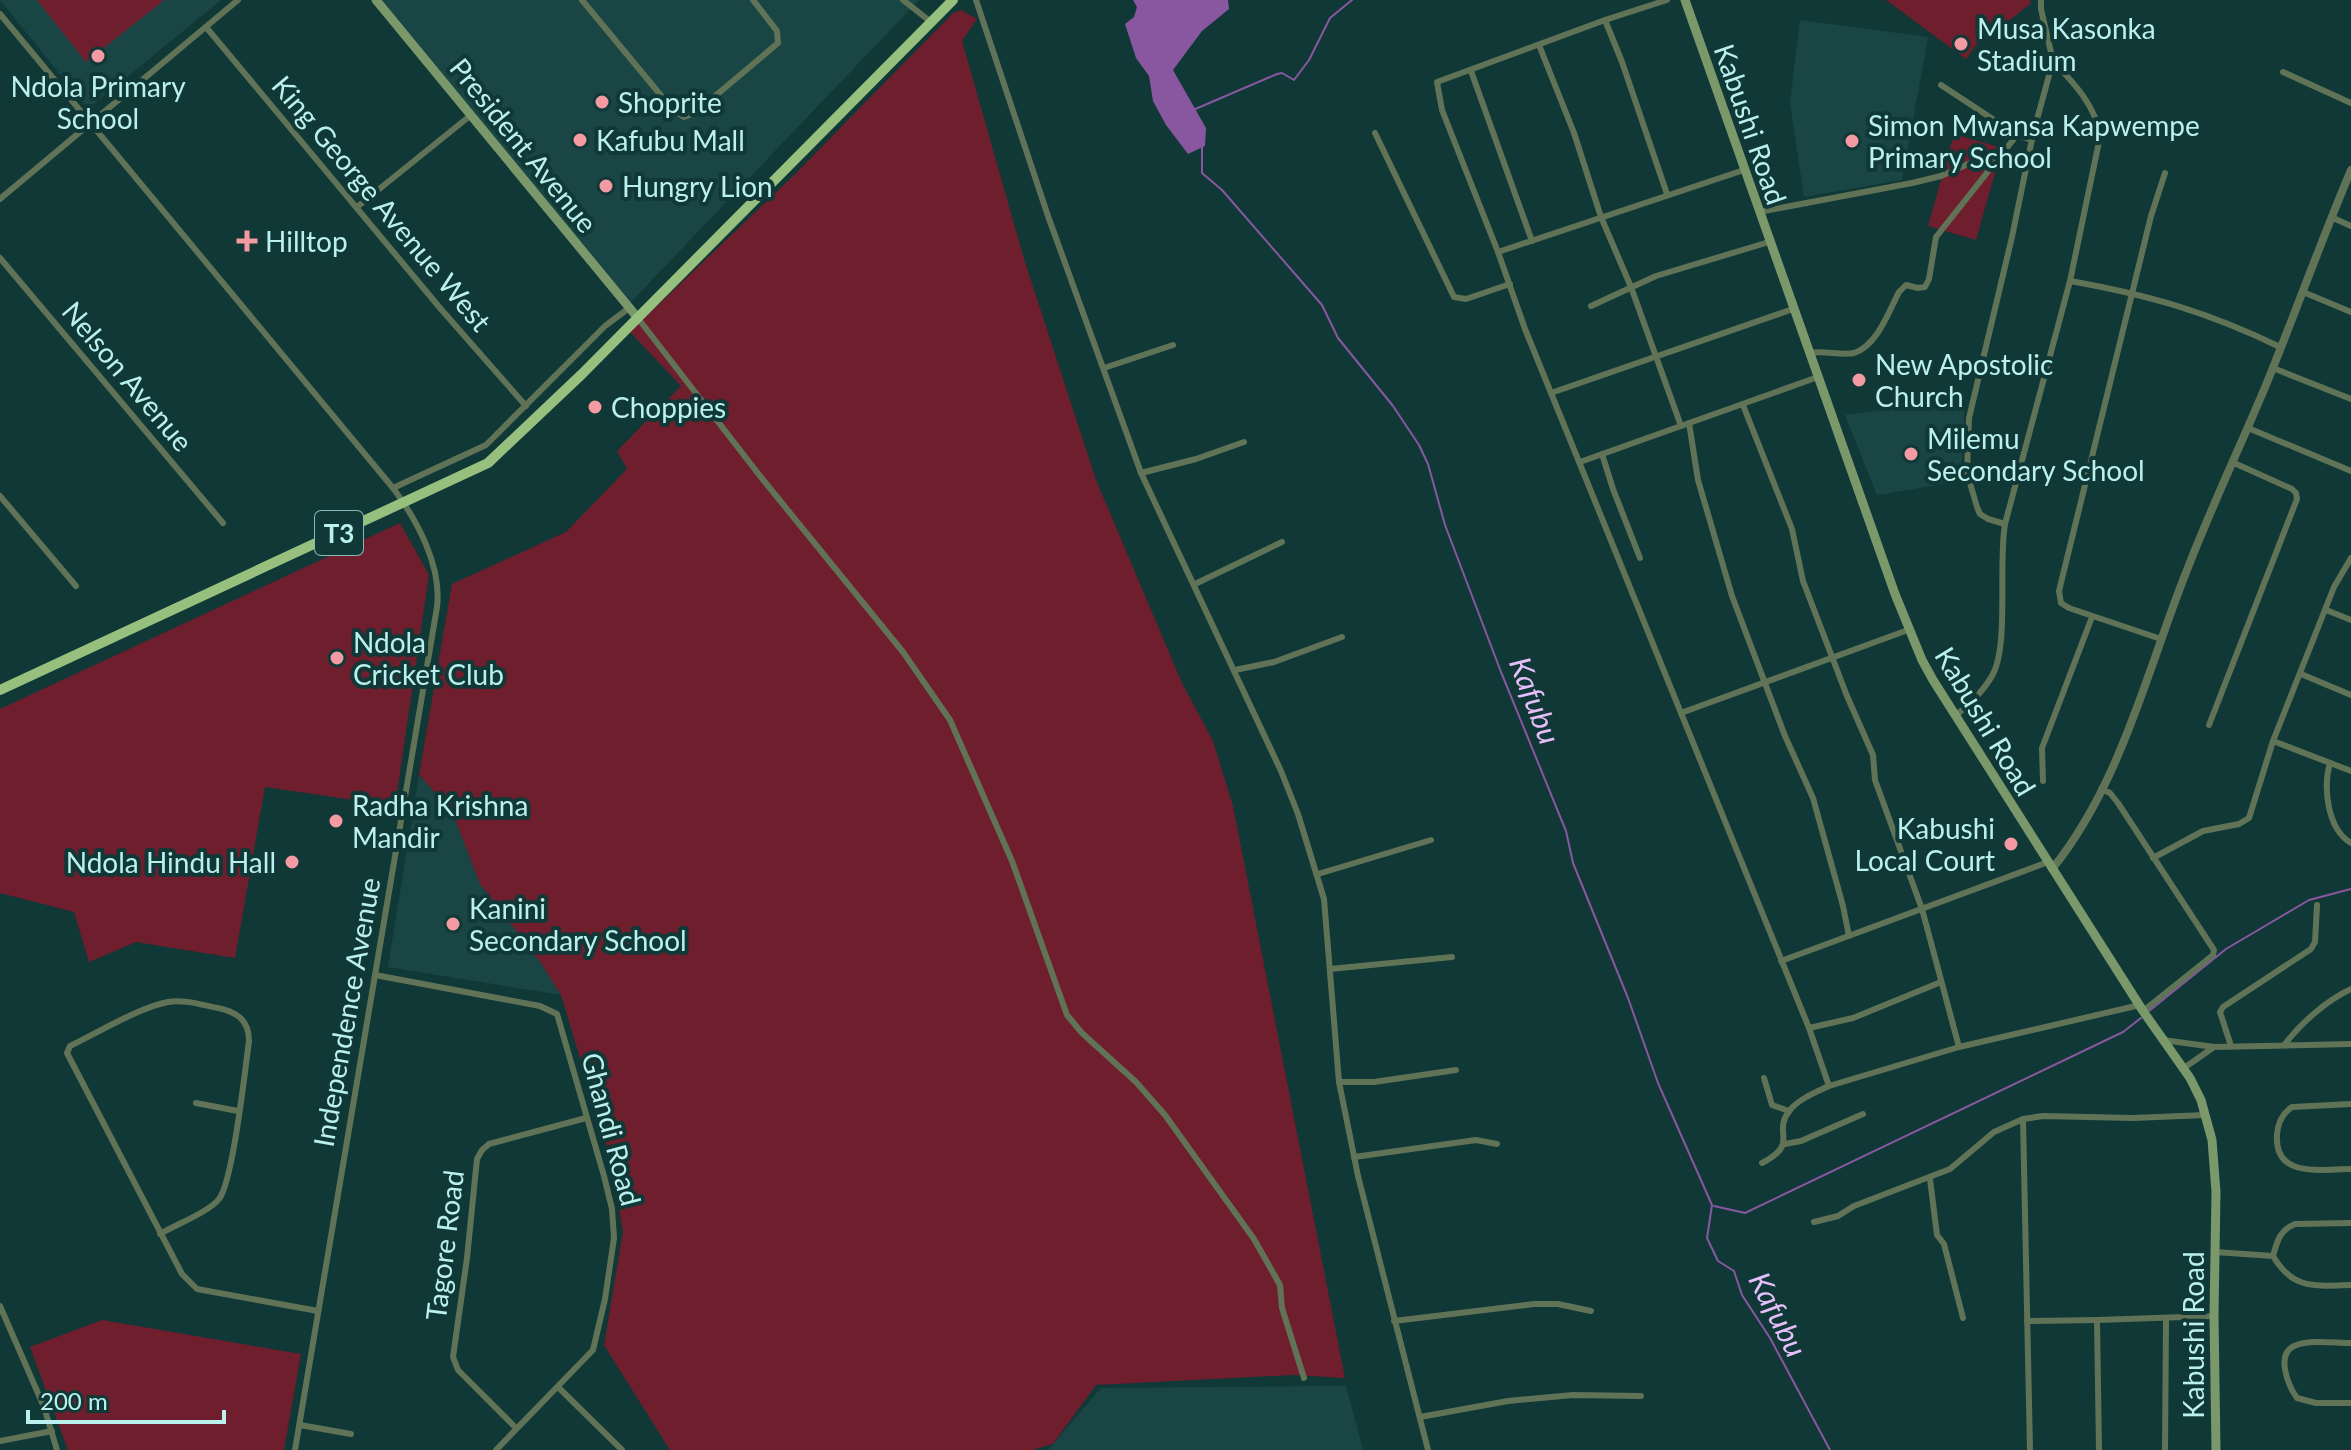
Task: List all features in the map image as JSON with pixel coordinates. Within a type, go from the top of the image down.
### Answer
[{"type":"highway","name":"T3","points":[[0,690],[471,472],[498,455],[953,0]]},
{"type":"main road","name":"President Avenue","points":[[376,0],[637,317]]},
{"type":"main road","name":"Kabushi Road","points":[[1685,0],[1908,630],[1922,660],[2142,1009],[2184,1068],[2206,1115],[2215,1162],[2216,1450]]},
{"type":"street","points":[[0,199],[238,0]]},
{"type":"street","points":[[582,0],[673,110],[684,117],[695,113],[778,43],[777,31],[753,0]]},
{"type":"street","points":[[903,0],[931,22]]},
{"type":"street","points":[[976,0],[1048,216],[1141,473],[1281,771],[1318,874],[1324,899],[1339,1082],[1354,1157],[1428,1450]]},
{"type":"street","points":[[1667,0],[1437,82],[1437,93],[1551,393],[1809,1028],[1829,1086]]},
{"type":"street","points":[[2005,524],[1980,514],[1977,507],[1967,473],[1969,418],[2053,61],[2041,0]]},
{"type":"street","name":"Independence Avenue","points":[[0,14],[404,502],[435,569],[438,599],[295,1450]]},
{"type":"street","points":[[1605,20],[1667,194]]},
{"type":"street","name":"King George Avenue West","points":[[206,27],[440,308],[526,406]]},
{"type":"street","points":[[1539,45],[1681,426]]},
{"type":"street","points":[[1955,716],[1969,705],[1994,672],[2001,614],[2000,578],[2005,524],[2070,281],[2097,152],[2099,126],[2094,114],[2053,61]]},
{"type":"street","points":[[1471,71],[1532,241]]},
{"type":"street","points":[[2283,72],[2351,103]]},
{"type":"street","points":[[1941,85],[2017,135],[2032,140]]},
{"type":"street","points":[[357,207],[471,115]]},
{"type":"street","points":[[1375,133],[1454,297],[1466,299],[1510,284]]},
{"type":"street","points":[[1809,353],[1823,350],[1854,353],[1869,344],[1906,285],[1925,287],[1936,237],[2017,135]]},
{"type":"street","points":[[1759,212],[1912,183],[1941,176],[1986,156],[1998,157]]},
{"type":"street","points":[[1498,252],[1744,170]]},
{"type":"street","points":[[1781,961],[2050,865],[2082,828],[2101,789],[2187,570],[2273,368],[2331,217],[2348,184],[2351,170]]},
{"type":"street","points":[[2161,639],[2092,617],[2061,603],[2059,591],[2151,216],[2165,173]]},
{"type":"street","points":[[2331,217],[2351,226]]},
{"type":"street","points":[[1591,306],[1690,264],[1769,242]]},
{"type":"street","name":"Nelson Avenue","points":[[0,258],[223,523]]},
{"type":"street","points":[[2070,281],[2133,292],[2214,317],[2280,347]]},
{"type":"street","points":[[2303,292],[2351,312]]},
{"type":"street","points":[[393,488],[486,445],[605,326],[629,308]]},
{"type":"street","points":[[1551,393],[1793,309]]},
{"type":"street","points":[[637,317],[939,701],[1012,861],[1067,1015],[1165,1115],[1254,1239],[1280,1285],[1282,1308],[1304,1378]]},
{"type":"street","points":[[1104,368],[1173,345]]},
{"type":"street","points":[[2273,368],[2351,399]]},
{"type":"street","points":[[1580,462],[1818,377]]},
{"type":"street","points":[[1743,405],[1792,529],[1803,581],[1873,755],[1875,780],[1922,909],[1959,1047]]},
{"type":"street","points":[[1689,423],[1698,480],[1712,533],[1764,682],[1813,798],[1849,936]]},
{"type":"street","points":[[2248,428],[2351,471]]},
{"type":"street","points":[[1141,473],[1196,459],[1244,442]]},
{"type":"street","points":[[1602,454],[1640,558]]},
{"type":"street","points":[[2209,725],[2297,499],[2292,489],[2232,462]]},
{"type":"street","points":[[0,496],[76,586]]},
{"type":"street","points":[[1195,584],[1282,542]]},
{"type":"street","points":[[2153,858],[2203,831],[2245,822],[2249,818],[2273,741],[2334,587],[2351,558]]},
{"type":"street","points":[[2326,610],[2351,620]]},
{"type":"street","points":[[2043,781],[2042,748],[2092,617]]},
{"type":"street","points":[[1681,713],[1908,630]]},
{"type":"street","points":[[1235,670],[1274,662],[1342,637]]},
{"type":"street","points":[[2301,674],[2351,695]]},
{"type":"street","points":[[2273,741],[2351,771]]},
{"type":"street","points":[[2330,763],[2325,788],[2328,802],[2337,827],[2344,839],[2351,843]]},
{"type":"street","points":[[1785,1144],[1783,1134],[1789,1111],[1829,1086],[1959,1047],[2142,1009],[2213,955],[2214,950],[2118,803],[2110,793],[2101,789]]},
{"type":"street","points":[[1318,874],[1431,840]]},
{"type":"street","points":[[2231,1046],[2220,1012],[2223,1007],[2311,949],[2315,942],[2317,905]]},
{"type":"street","points":[[1330,969],[1452,957]]},
{"type":"street","name":"Ghandi Road","points":[[375,975],[552,1010],[562,1026],[607,1187],[614,1238],[595,1345],[496,1450]]},
{"type":"street","points":[[1809,1028],[1853,1018],[1941,982]]},
{"type":"street","points":[[2285,1044],[2306,1021],[2351,989]]},
{"type":"street","points":[[160,1234],[214,1204],[220,1197],[230,1165],[249,1035],[244,1021],[232,1012],[183,1001],[166,1002],[68,1048],[67,1053],[160,1234],[185,1278],[197,1289],[318,1311]]},
{"type":"street","points":[[2163,1040],[2214,1047],[2351,1044]]},
{"type":"street","points":[[2184,1068],[2214,1047]]},
{"type":"street","points":[[1339,1082],[1374,1082],[1456,1070]]},
{"type":"street","points":[[1764,1078],[1772,1105],[1789,1111]]},
{"type":"street","points":[[196,1103],[238,1111]]},
{"type":"street","points":[[2351,1104],[2292,1107],[2281,1118],[2277,1136],[2283,1161],[2289,1166],[2351,1169]]},
{"type":"street","points":[[1762,1163],[1777,1155],[1785,1144],[1801,1141],[1863,1114]]},
{"type":"street","points":[[1814,1222],[1838,1216],[1854,1206],[1930,1179],[1950,1169],[1994,1132],[2023,1119],[2206,1115]]},
{"type":"street","name":"Tagore Road","points":[[515,1427],[458,1370],[454,1361],[479,1154],[493,1142],[586,1118]]},
{"type":"street","points":[[2023,1119],[2030,1450]]},
{"type":"street","points":[[1354,1157],[1476,1140],[1497,1144]]},
{"type":"street","points":[[1930,1179],[1937,1235],[1944,1244],[1963,1318]]},
{"type":"street","points":[[2273,1256],[2286,1227],[2295,1224],[2351,1223]]},
{"type":"street","points":[[2215,1252],[2273,1256]]},
{"type":"street","points":[[2273,1256],[2281,1269],[2304,1285],[2351,1285]]},
{"type":"street","points":[[1394,1321],[1534,1304],[1558,1304],[1591,1311]]},
{"type":"street","points":[[0,1306],[57,1450]]},
{"type":"street","points":[[2027,1321],[2214,1316]]},
{"type":"street","points":[[2165,1450],[2166,1319]]},
{"type":"street","points":[[2097,1320],[2099,1450]]},
{"type":"street","points":[[2351,1343],[2294,1346],[2287,1352],[2285,1365],[2289,1386],[2297,1398],[2316,1403],[2351,1403]]},
{"type":"street","points":[[558,1387],[622,1450]]},
{"type":"street","points":[[1420,1417],[1508,1401],[1573,1395],[1641,1396]]},
{"type":"street","points":[[300,1425],[351,1434]]},
{"type":"street","points":[[0,1441],[52,1431]]},
{"type":"shaded area","name":"Ndola Primary School","points":[[0,0],[221,0],[88,109]]},
{"type":"shaded area","points":[[37,0],[162,0],[163,1],[86,62]]},
{"type":"shaded area","points":[[382,0],[919,0],[630,303]]},
{"type":"shaded area","points":[[1133,0],[1228,0],[1229,9],[1202,31],[1173,70],[1206,128],[1205,146],[1188,154],[1153,101],[1149,76],[1136,58],[1125,24],[1134,17],[1137,7]]},
{"type":"shaded area","name":"Musa Kasonka Stadium","points":[[1886,0],[2030,0],[2031,3],[1999,29],[1991,24],[1966,59]]},
{"type":"shaded area","points":[[961,10],[977,19],[962,41],[1024,259],[1096,480],[1182,683],[1213,741],[1233,806],[1345,1378],[1293,1375],[1096,1385],[1053,1444],[1032,1450],[670,1450],[604,1345],[623,1232],[610,1157],[561,995],[541,963],[480,884],[452,811],[419,775],[452,584],[566,532],[627,469],[617,451],[681,386],[630,332],[794,175],[953,13]]},
{"type":"shaded area","name":"Simon Mwansa Kapwempe Primary School","points":[[1800,20],[1928,37],[1902,180],[1804,197],[1790,103]]},
{"type":"shaded area","points":[[1954,134],[2002,148],[1976,240],[1928,226]]},
{"type":"shaded area","name":"Milemu Secondary School","points":[[1965,398],[1961,481],[1877,495],[1845,415]]},
{"type":"shaded area","points":[[400,523],[429,575],[395,806],[265,787],[235,958],[136,942],[89,962],[74,912],[0,893],[0,709]]},
{"type":"shaded area","name":"Kanini Secondary School","points":[[419,775],[452,811],[480,884],[541,963],[561,995],[388,967]]},
{"type":"shaded area","points":[[102,1320],[301,1354],[284,1450],[68,1450],[30,1347]]},
{"type":"shaded area","points":[[1346,1386],[1363,1450],[1048,1450],[1101,1388]]},
{"type":"waterway","points":[[1193,110],[1277,74],[1282,73],[1294,80],[1309,60],[1330,18],[1352,0]]},
{"type":"waterway","name":"Kafubu","points":[[1202,146],[1202,173],[1222,190],[1322,305],[1338,338],[1393,406],[1419,445],[1428,464],[1445,525],[1566,831],[1573,863],[1628,998],[1658,1083],[1712,1205],[1707,1238],[1718,1261],[1734,1271],[1742,1295],[1770,1338],[1830,1450]]},
{"type":"waterway","points":[[2149,1011],[2226,949],[2309,900],[2351,889]]},
{"type":"waterway","points":[[1714,1206],[1745,1213],[2123,1032],[2141,1018]]},
{"type":"place","name":"Musa Kasonka Stadium","points":[[1961,44]]},
{"type":"place","name":"Ndola Primary School","points":[[98,56]]},
{"type":"place","name":"Shoprite","points":[[602,102]]},
{"type":"place","name":"Kafubu Mall","points":[[580,140]]},
{"type":"place","name":"Simon Mwansa Kapwempe Primary School","points":[[1852,141]]},
{"type":"place","name":"Hungry Lion","points":[[606,186]]},
{"type":"place","name":"Hilltop","points":[[247,241]]},
{"type":"place","name":"New Apostolic Church","points":[[1859,380]]},
{"type":"place","name":"Choppies","points":[[595,407]]},
{"type":"place","name":"Milemu Secondary School","points":[[1911,454]]},
{"type":"place","name":"Ndola Cricket Club","points":[[337,658]]},
{"type":"place","name":"Radha Krishna Mandir","points":[[336,821]]},
{"type":"place","name":"Kabushi Local Court","points":[[2011,844]]},
{"type":"place","name":"Ndola Hindu Hall","points":[[292,862]]},
{"type":"place","name":"Kanini Secondary School","points":[[453,924]]}]
